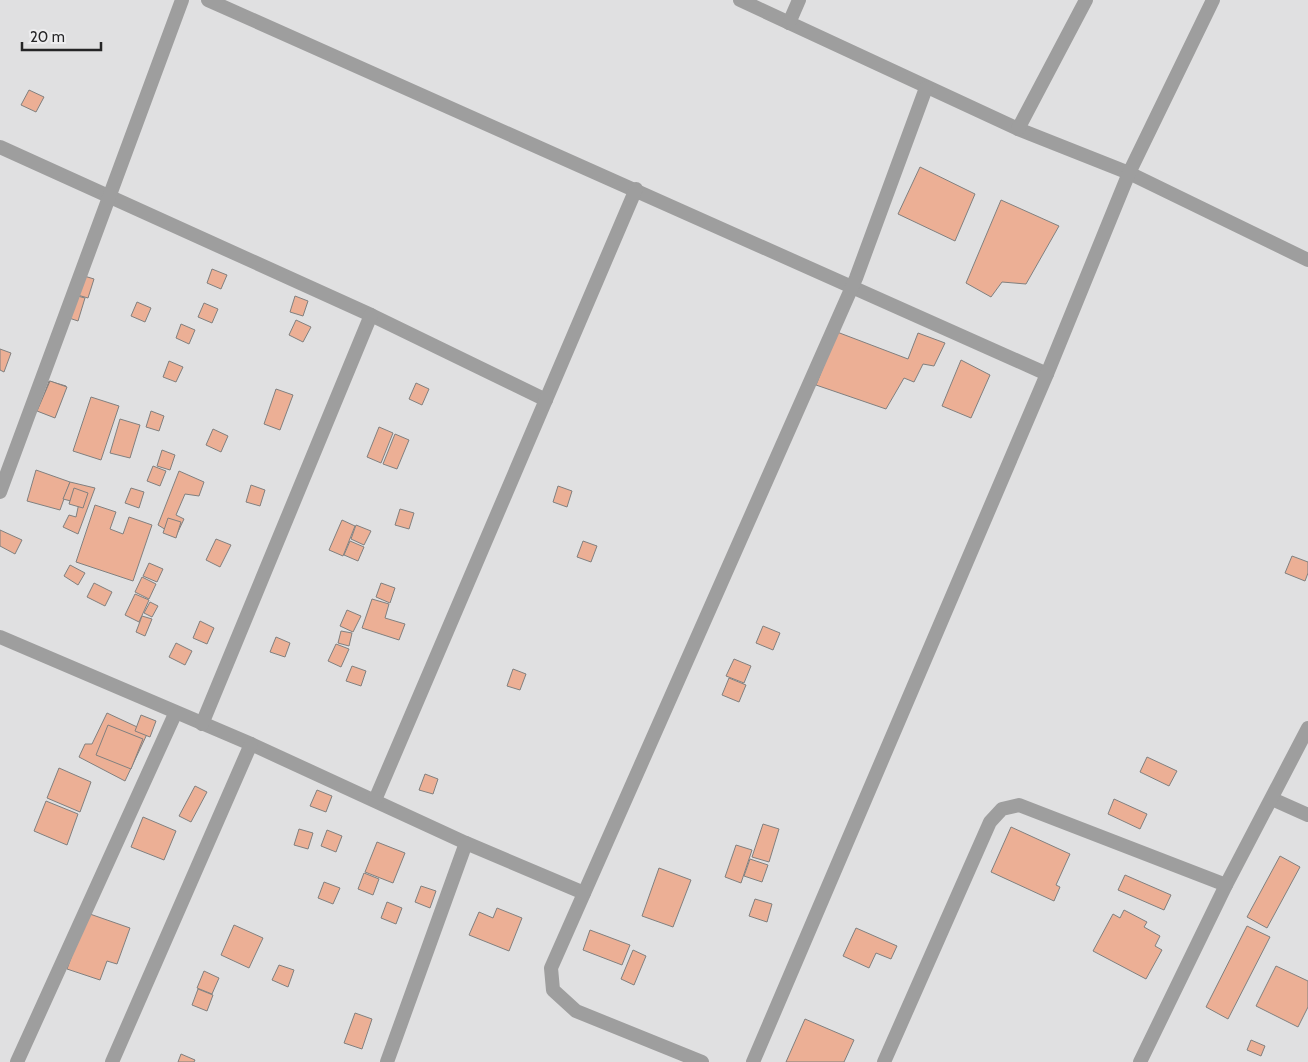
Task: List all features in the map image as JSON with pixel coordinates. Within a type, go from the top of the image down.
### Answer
[{"type":"street","points":[[0,492],[182,0]]},
{"type":"street","points":[[208,0],[636,189],[851,288],[1047,374]]},
{"type":"street","points":[[740,0],[926,88],[1018,129],[1129,173],[1308,260]]},
{"type":"street","points":[[789,24],[799,0]]},
{"type":"street","points":[[1018,129],[1086,0]]},
{"type":"street","points":[[753,1062],[1047,374],[1129,173],[1213,0]]},
{"type":"street","points":[[702,1062],[576,1011],[553,990],[551,968],[851,288],[926,88]]},
{"type":"street","points":[[0,147],[372,315],[546,400]]},
{"type":"street","points":[[375,800],[636,189]]},
{"type":"street","points":[[202,724],[372,315]]},
{"type":"street","points":[[0,637],[175,714],[251,744],[466,843],[584,893]]},
{"type":"street","points":[[17,1062],[175,714]]},
{"type":"street","points":[[1140,1062],[1226,884],[1308,728]]},
{"type":"street","points":[[112,1062],[251,744]]},
{"type":"street","points":[[1272,799],[1308,815]]},
{"type":"street","points":[[884,1062],[990,822],[1002,809],[1020,805],[1226,884]]},
{"type":"street","points":[[387,1062],[466,843]]},
{"type":"building","points":[[29,90],[44,97],[36,112],[21,105]]},
{"type":"building","points":[[920,167],[975,194],[955,241],[898,214]]},
{"type":"building","points":[[1001,200],[1059,226],[1026,284],[1002,282],[991,297],[966,283]]},
{"type":"building","points":[[212,269],[227,275],[221,289],[207,283]]},
{"type":"building","points":[[81,275],[94,279],[88,298],[74,294]]},
{"type":"building","points":[[74,295],[85,298],[78,321],[66,317]]},
{"type":"building","points":[[295,296],[308,301],[303,316],[290,312]]},
{"type":"building","points":[[137,302],[151,308],[145,322],[131,316]]},
{"type":"building","points":[[204,303],[218,309],[212,323],[198,317]]},
{"type":"building","points":[[296,320],[311,327],[303,342],[289,335]]},
{"type":"building","points":[[181,324],[195,330],[189,344],[176,338]]},
{"type":"building","points":[[837,332],[908,359],[918,333],[945,343],[934,366],[923,364],[914,382],[904,378],[886,409],[816,385]]},
{"type":"building","points":[[0,349],[11,353],[4,372],[0,370]]},
{"type":"building","points":[[961,360],[990,375],[971,418],[942,406]]},
{"type":"building","points":[[169,361],[183,367],[176,382],[163,377]]},
{"type":"building","points":[[49,381],[66,386],[55,417],[38,411]]},
{"type":"building","points":[[50,381],[67,387],[55,418],[37,411]]},
{"type":"building","points":[[416,383],[429,389],[422,405],[409,399]]},
{"type":"building","points":[[276,389],[293,395],[280,430],[264,424]]},
{"type":"building","points":[[91,397],[119,406],[101,460],[73,451]]},
{"type":"building","points":[[151,411],[164,416],[159,431],[146,427]]},
{"type":"building","points":[[120,419],[140,425],[130,458],[110,453]]},
{"type":"building","points":[[379,427],[393,433],[381,463],[367,457]]},
{"type":"building","points":[[213,429],[228,436],[221,452],[206,445]]},
{"type":"building","points":[[395,434],[409,440],[397,469],[383,464]]},
{"type":"building","points":[[162,450],[175,455],[170,470],[157,466]]},
{"type":"building","points":[[153,466],[166,471],[160,486],[147,481]]},
{"type":"building","points":[[36,470],[70,482],[60,510],[27,501]]},
{"type":"building","points":[[179,471],[204,482],[199,496],[185,494],[176,515],[184,519],[176,536],[158,525]]},
{"type":"building","points":[[70,482],[95,488],[78,534],[63,527],[69,515],[76,517],[79,503],[63,499]]},
{"type":"building","points":[[251,485],[265,490],[260,506],[246,502]]},
{"type":"building","points":[[558,486],[572,491],[567,507],[553,502]]},
{"type":"building","points":[[74,488],[88,493],[83,508],[69,504]]},
{"type":"building","points":[[131,488],[144,492],[139,508],[125,503]]},
{"type":"building","points":[[95,505],[116,512],[110,529],[123,534],[129,517],[152,525],[133,581],[76,562]]},
{"type":"building","points":[[400,509],[414,513],[409,529],[395,525]]},
{"type":"building","points":[[168,518],[181,522],[176,538],[163,533]]},
{"type":"building","points":[[342,520],[355,526],[343,556],[329,550]]},
{"type":"building","points":[[356,525],[371,531],[364,545],[351,539]]},
{"type":"building","points":[[0,530],[22,540],[15,554],[0,546]]},
{"type":"building","points":[[216,539],[231,545],[220,567],[206,560]]},
{"type":"building","points":[[350,541],[364,547],[358,561],[344,555]]},
{"type":"building","points":[[583,541],[597,546],[591,562],[577,557]]},
{"type":"building","points":[[1292,556],[1308,562],[1308,573],[1305,581],[1285,573]]},
{"type":"building","points":[[149,563],[163,569],[157,582],[143,576]]},
{"type":"building","points":[[70,565],[85,573],[78,585],[64,576]]},
{"type":"building","points":[[142,577],[156,584],[149,599],[135,592]]},
{"type":"building","points":[[94,583],[112,592],[105,606],[87,597]]},
{"type":"building","points":[[381,583],[395,588],[390,603],[376,597]]},
{"type":"building","points":[[135,594],[149,600],[139,622],[125,615]]},
{"type":"building","points":[[372,599],[389,604],[385,618],[405,624],[399,640],[362,628]]},
{"type":"building","points":[[150,602],[158,606],[152,617],[144,613]]},
{"type":"building","points":[[347,610],[361,616],[353,632],[340,626]]},
{"type":"building","points":[[142,616],[152,619],[145,636],[136,632]]},
{"type":"building","points":[[200,621],[214,628],[207,644],[193,638]]},
{"type":"building","points":[[763,626],[780,633],[773,650],[756,643]]},
{"type":"building","points":[[341,631],[352,633],[349,646],[338,643]]},
{"type":"building","points":[[276,637],[290,643],[285,657],[270,652]]},
{"type":"building","points":[[176,643],[192,651],[185,665],[169,657]]},
{"type":"building","points":[[336,644],[349,649],[341,667],[328,661]]},
{"type":"building","points":[[734,659],[751,666],[744,683],[726,676]]},
{"type":"building","points":[[352,666],[366,671],[361,686],[346,681]]},
{"type":"building","points":[[513,669],[526,674],[520,690],[507,686]]},
{"type":"building","points":[[729,678],[746,685],[739,702],[722,695]]},
{"type":"building","points":[[107,713],[148,732],[125,781],[79,757],[85,744],[92,744]]},
{"type":"building","points":[[141,715],[156,721],[150,737],[135,731]]},
{"type":"building","points":[[108,725],[143,739],[131,769],[96,755]]},
{"type":"building","points":[[1147,757],[1177,771],[1169,786],[1140,772]]},
{"type":"building","points":[[59,768],[91,782],[80,812],[47,798]]},
{"type":"building","points":[[425,774],[438,779],[433,794],[419,790]]},
{"type":"building","points":[[195,786],[207,792],[191,822],[179,816]]},
{"type":"building","points":[[317,790],[332,796],[326,812],[310,806]]},
{"type":"building","points":[[1114,799],[1147,814],[1140,829],[1108,814]]},
{"type":"building","points":[[46,801],[78,814],[67,845],[34,831]]},
{"type":"building","points":[[143,817],[176,831],[164,860],[131,847]]},
{"type":"building","points":[[763,824],[779,829],[769,862],[752,857]]},
{"type":"building","points":[[1011,827],[1070,854],[1056,885],[1060,887],[1054,901],[991,872]]},
{"type":"building","points":[[299,829],[313,833],[308,849],[294,845]]},
{"type":"building","points":[[327,830],[342,836],[336,852],[321,846]]},
{"type":"building","points":[[377,842],[405,853],[393,883],[365,872]]},
{"type":"building","points":[[736,845],[752,850],[741,883],[725,877]]},
{"type":"building","points":[[1280,856],[1300,867],[1267,928],[1247,917]]},
{"type":"building","points":[[750,859],[768,865],[762,882],[744,876]]},
{"type":"building","points":[[659,868],[691,880],[673,927],[642,916]]},
{"type":"building","points":[[364,873],[379,879],[373,895],[358,889]]},
{"type":"building","points":[[1125,875],[1171,895],[1164,910],[1118,890]]},
{"type":"building","points":[[324,882],[340,888],[333,904],[318,898]]},
{"type":"building","points":[[421,886],[436,891],[430,908],[415,902]]},
{"type":"building","points":[[755,899],[772,904],[767,922],[749,916]]},
{"type":"building","points":[[387,902],[402,908],[396,924],[381,918]]},
{"type":"building","points":[[497,908],[522,918],[509,951],[469,935],[479,912],[493,918]]},
{"type":"building","points":[[1124,910],[1147,922],[1144,927],[1160,936],[1155,946],[1162,950],[1146,979],[1093,951],[1113,914],[1120,918]]},
{"type":"building","points":[[87,913],[130,928],[117,964],[107,961],[100,980],[67,969]]},
{"type":"building","points":[[234,925],[263,938],[249,968],[221,955]]},
{"type":"building","points":[[1247,926],[1270,937],[1228,1019],[1206,1007]]},
{"type":"building","points":[[856,928],[897,946],[891,959],[876,953],[869,968],[843,956]]},
{"type":"building","points":[[590,930],[630,945],[622,965],[583,950]]},
{"type":"building","points":[[633,950],[646,956],[634,985],[621,979]]},
{"type":"building","points":[[279,965],[294,970],[288,987],[272,980]]},
{"type":"building","points":[[1276,966],[1308,981],[1308,1007],[1298,1027],[1256,1006]]},
{"type":"building","points":[[204,971],[219,978],[212,994],[197,988]]},
{"type":"building","points":[[198,989],[213,995],[207,1011],[192,1005]]},
{"type":"building","points":[[355,1013],[372,1019],[362,1049],[344,1043]]},
{"type":"building","points":[[805,1019],[854,1040],[844,1062],[786,1062]]},
{"type":"building","points":[[1251,1040],[1265,1046],[1261,1056],[1247,1050]]},
{"type":"building","points":[[181,1054],[195,1060],[194,1062],[178,1062]]}]
